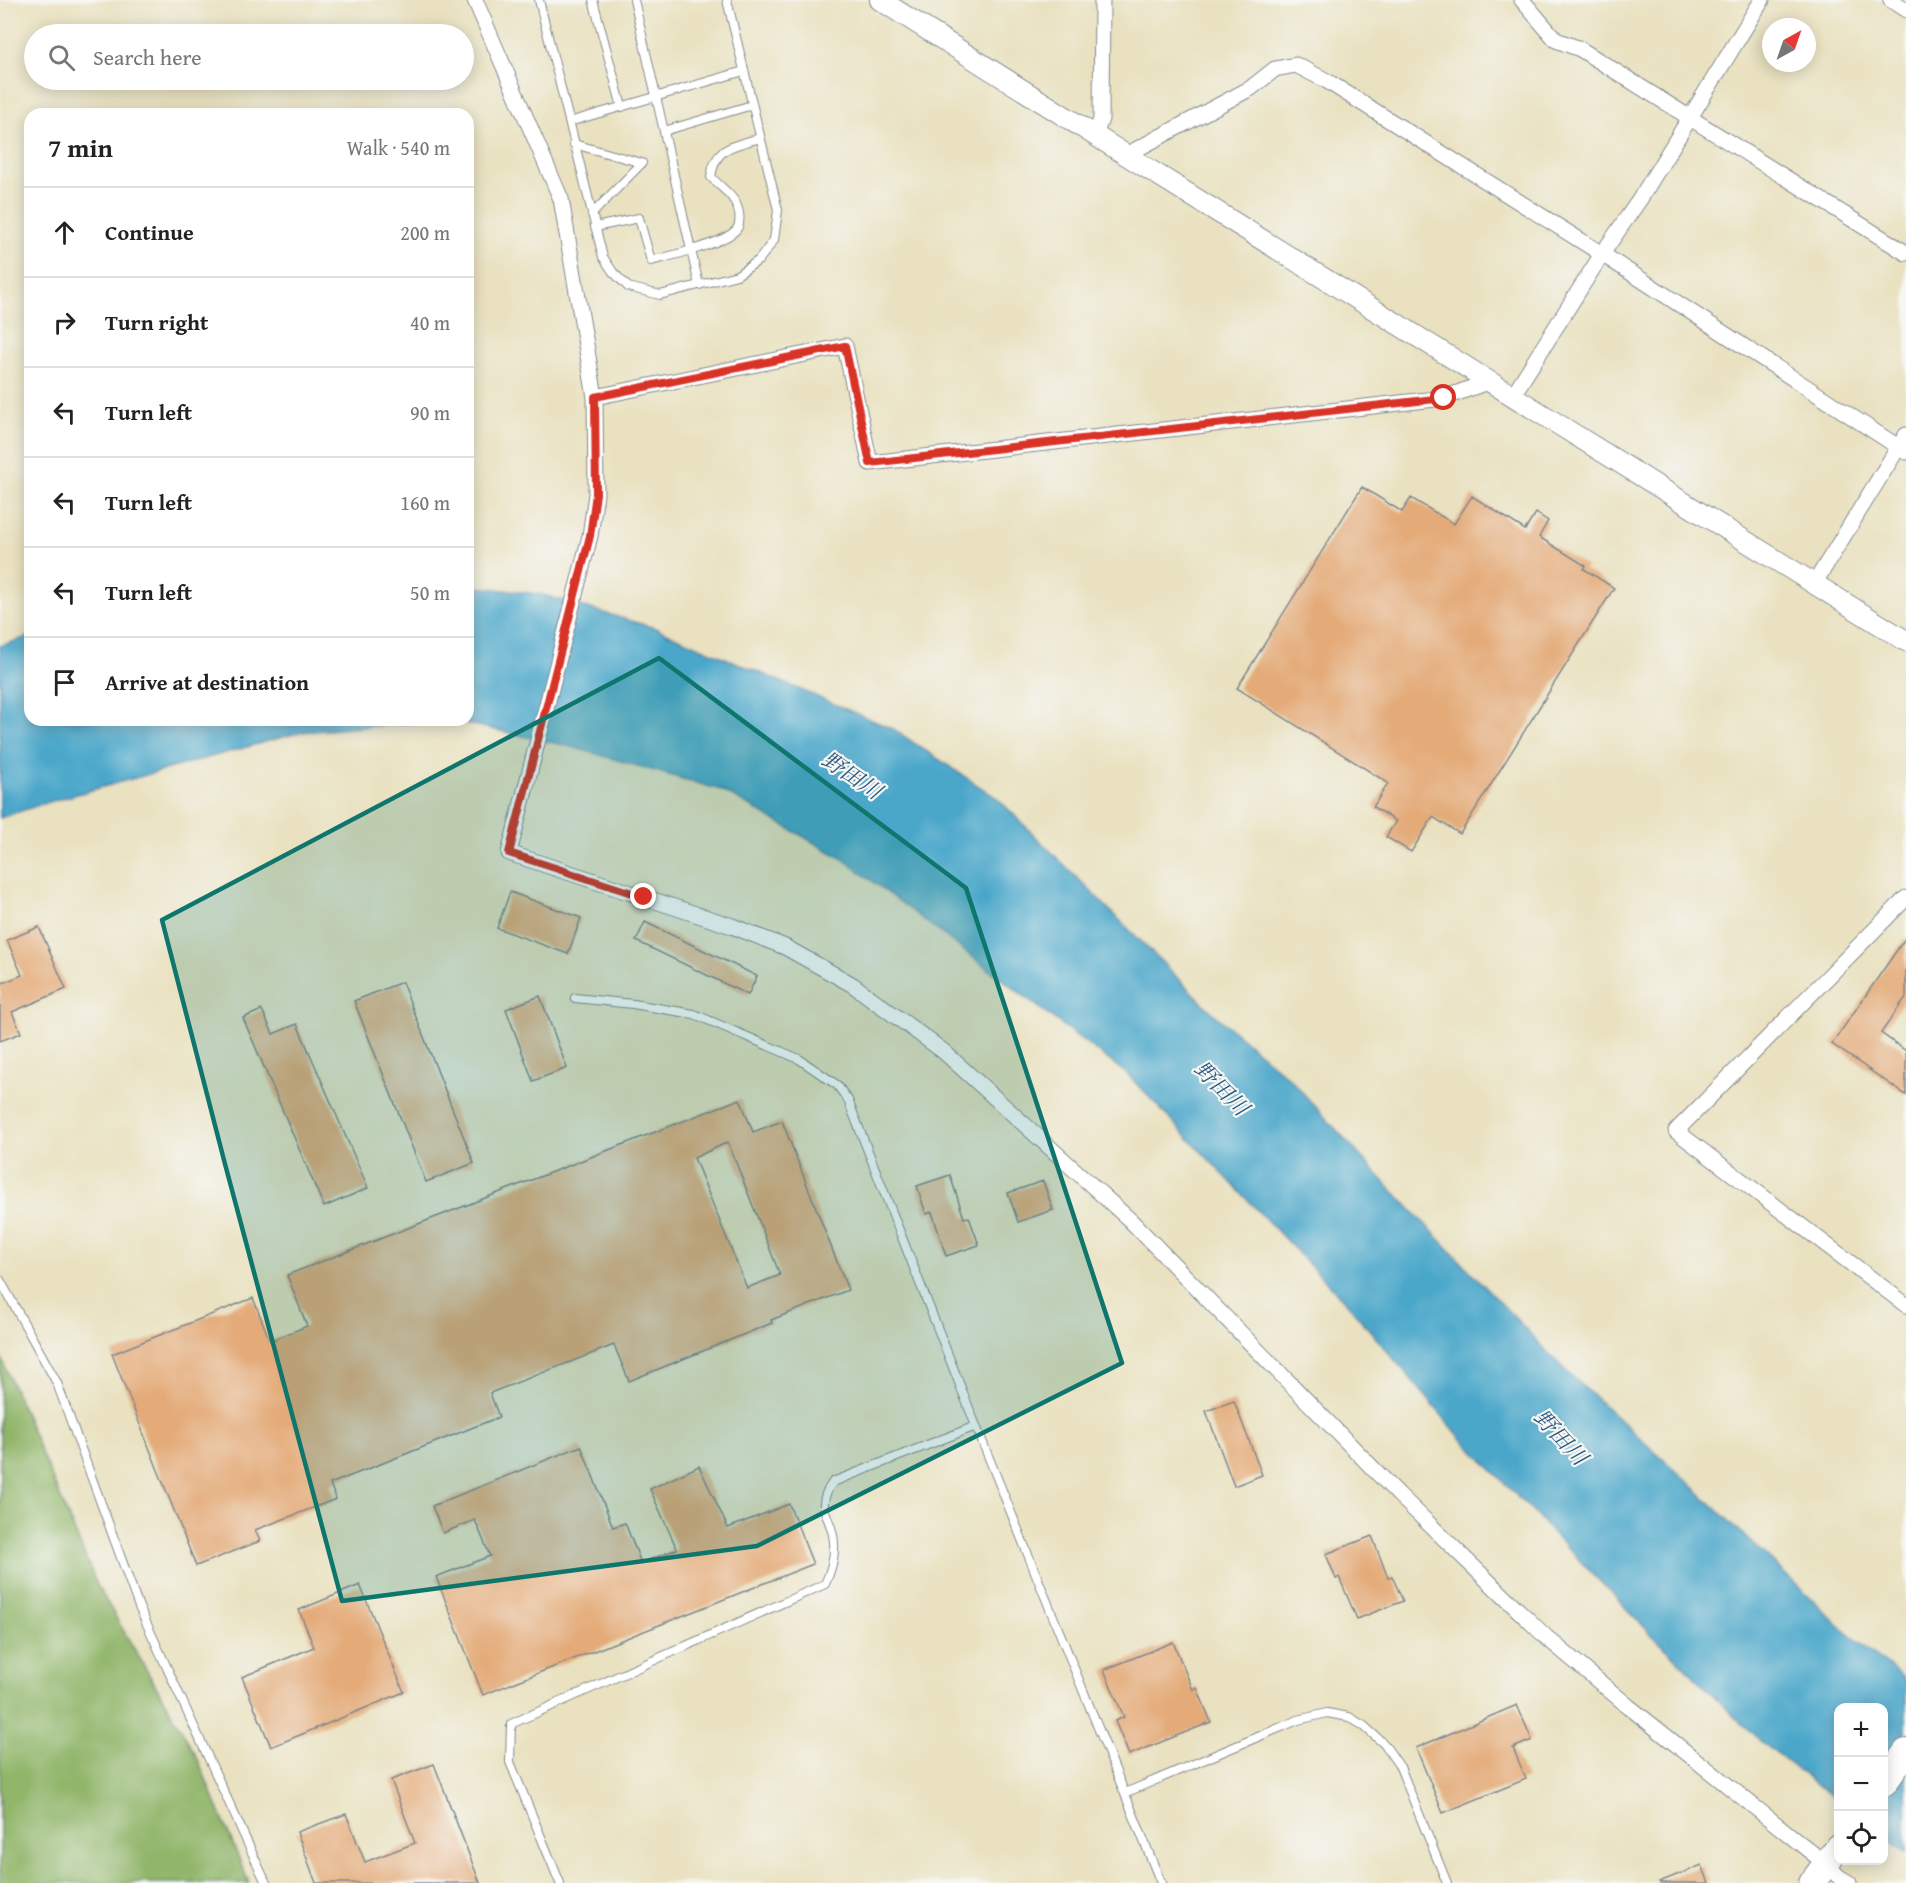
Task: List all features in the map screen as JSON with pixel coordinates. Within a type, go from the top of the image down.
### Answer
[{"type":"highway","points":[[1888,1777],[1906,1752]]},
{"type":"street","points":[[475,0],[561,199],[595,397],[596,494],[590,536],[509,853],[732,926],[785,947],[852,985],[943,1052],[1130,1220],[1399,1495],[1546,1637],[1628,1706],[1849,1883]]},
{"type":"street","points":[[880,0],[1906,641]]},
{"type":"street","points":[[1095,136],[1101,119],[1102,0]]},
{"type":"street","points":[[1522,0],[1556,40],[1581,49],[1906,253]]},
{"type":"street","points":[[1513,395],[1602,254],[1640,199],[1762,0]]},
{"type":"street","points":[[1890,0],[1906,10]]},
{"type":"street","points":[[1126,155],[1251,88],[1275,69],[1296,65],[1327,81],[1904,445],[1814,584]]},
{"type":"street","points":[[595,397],[845,346],[870,463],[1444,398],[1490,381]]},
{"type":"street","points":[[1906,898],[1676,1131],[1906,1305]]},
{"type":"lane","points":[[539,0],[603,257],[613,272],[628,287],[660,295],[737,275],[759,260],[774,240],[778,210],[727,0]]},
{"type":"lane","points":[[593,0],[622,106]]},
{"type":"lane","points":[[634,0],[699,285]]},
{"type":"lane","points":[[569,122],[744,71]]},
{"type":"lane","points":[[664,130],[752,105]]},
{"type":"lane","points":[[595,227],[639,218],[651,261],[725,238],[734,233],[738,226],[738,207],[731,196],[711,177],[712,165],[717,156],[728,148],[760,138]]},
{"type":"lane","points":[[574,144],[642,163],[592,214]]},
{"type":"lane","points":[[575,998],[694,1014],[799,1059],[837,1085],[848,1100],[976,1426],[1161,1883]]},
{"type":"lane","points":[[0,1280],[57,1383],[139,1607],[266,1883]]},
{"type":"lane","points":[[560,1883],[510,1762],[511,1724],[825,1584],[832,1566],[834,1541],[823,1504],[824,1494],[833,1482],[976,1426]]},
{"type":"lane","points":[[1125,1793],[1298,1719],[1327,1713],[1348,1717],[1364,1726],[1384,1744],[1400,1767],[1447,1883]]},
{"type":"highlighted area","points":[[659,658],[966,888],[1122,1363],[757,1546],[342,1601],[162,920]]},
{"type":"green space","points":[[0,1355],[98,1587],[196,1755],[249,1883],[0,1883]]},
{"type":"water","name":"野田川","points":[[474,587],[540,594],[655,628],[893,729],[997,798],[1214,1014],[1290,1079],[1377,1174],[1566,1371],[1686,1480],[1843,1629],[1906,1680],[1906,1853],[1888,1839],[1888,1703],[1834,1703],[1834,1798],[1760,1741],[1651,1634],[1461,1438],[1350,1307],[1127,1074],[843,859],[721,790],[572,747],[474,725]]},
{"type":"water","points":[[24,638],[24,726],[375,726],[301,732],[45,803],[0,818],[0,646]]},
{"type":"building","points":[[1362,487],[1402,512],[1411,498],[1454,524],[1472,496],[1525,530],[1536,513],[1548,521],[1539,537],[1586,566],[1584,569],[1614,588],[1460,834],[1433,817],[1411,852],[1386,837],[1396,821],[1373,807],[1388,783],[1237,688]]},
{"type":"building","points":[[510,892],[581,918],[568,954],[497,928]]},
{"type":"building","points":[[645,922],[757,976],[748,995],[636,941]]},
{"type":"building","points":[[39,927],[66,989],[12,1012],[21,1033],[0,1041],[0,984],[22,975],[7,940]]},
{"type":"building","points":[[1906,937],[1906,997],[1881,1033],[1906,1051],[1906,1095],[1832,1044]]},
{"type":"building","points":[[402,982],[474,1163],[426,1182],[354,1001]]},
{"type":"building","points":[[540,996],[567,1068],[533,1081],[506,1009]]},
{"type":"building","points":[[262,1010],[273,1034],[297,1024],[368,1188],[324,1207],[243,1018]]},
{"type":"building","points":[[740,1099],[753,1132],[782,1121],[848,1290],[771,1320],[772,1323],[629,1381],[614,1345],[490,1393],[499,1417],[330,1484],[336,1499],[255,1530],[260,1541],[196,1566],[112,1354],[253,1298],[270,1341],[307,1326],[287,1275]],"holes":[[[728,1142],[780,1275],[747,1288],[694,1158]]]},
{"type":"building","points":[[950,1175],[964,1218],[969,1217],[979,1245],[946,1256],[932,1212],[926,1214],[917,1186]]},
{"type":"building","points":[[1043,1181],[1053,1210],[1018,1222],[1008,1193]]},
{"type":"building","points":[[1234,1401],[1262,1475],[1234,1486],[1206,1411]]},
{"type":"building","points":[[581,1446],[613,1527],[625,1523],[641,1563],[677,1549],[650,1489],[699,1466],[728,1528],[789,1504],[813,1564],[483,1695],[436,1577],[490,1556],[475,1520],[443,1533],[432,1506]]},
{"type":"building","points":[[1372,1536],[1388,1578],[1392,1576],[1403,1601],[1357,1619],[1339,1577],[1336,1579],[1326,1554]]},
{"type":"building","points":[[360,1585],[404,1692],[271,1747],[242,1677],[314,1647],[299,1610]]},
{"type":"building","points":[[1173,1642],[1193,1690],[1197,1688],[1211,1722],[1129,1755],[1115,1721],[1124,1717],[1104,1670]]},
{"type":"building","points":[[1517,1705],[1532,1740],[1513,1748],[1526,1779],[1443,1813],[1416,1748]]},
{"type":"building","points":[[434,1764],[480,1883],[316,1883],[297,1832],[346,1814],[365,1862],[415,1843],[391,1780]]},
{"type":"building","points":[[1702,1865],[1709,1883],[1659,1882]]},
{"type":"route","points":[[644,897],[509,853],[590,536],[596,494],[595,397],[845,346],[870,463],[1444,398]]}]
